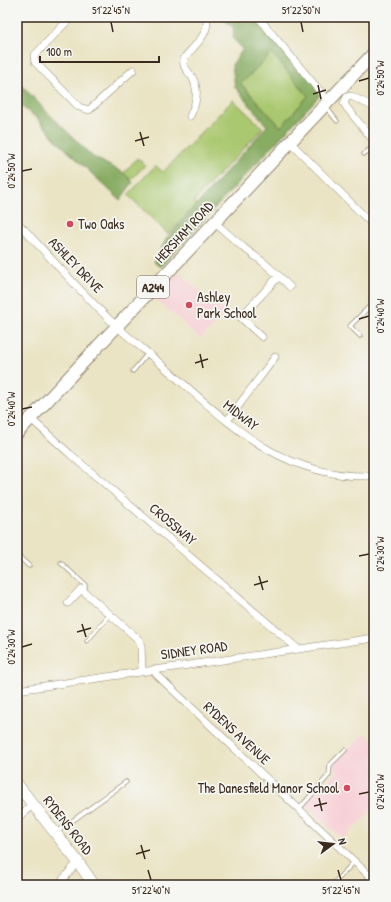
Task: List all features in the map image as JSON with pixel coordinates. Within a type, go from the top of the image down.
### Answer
[{"type":"main road","name":"HERSHAM ROAD","points":[[17,434],[214,222],[374,53]]},
{"type":"street","points":[[71,17],[34,56],[35,62],[80,107],[89,110],[133,70]]},
{"type":"street","points":[[190,116],[196,101],[197,91],[193,78],[183,64],[184,58],[206,32],[208,25],[206,17]]},
{"type":"street","points":[[258,17],[326,103]]},
{"type":"street","points":[[374,107],[351,96],[346,99],[345,105],[374,141]]},
{"type":"street","points":[[290,142],[374,226]]},
{"type":"street","name":"ASHLEY DRIVE","points":[[17,222],[117,326]]},
{"type":"street","points":[[214,222],[263,262],[290,287]]},
{"type":"street","points":[[262,337],[239,315],[279,276]]},
{"type":"street","name":"MIDWAY","points":[[117,326],[226,421],[251,440],[277,455],[300,465],[330,473],[374,476]]},
{"type":"street","points":[[226,421],[276,358]]},
{"type":"street","name":"CROSSWAY","points":[[31,419],[298,649]]},
{"type":"street","points":[[68,603],[82,589],[139,640],[141,646],[142,672]]},
{"type":"street","name":"SIDNEY ROAD","points":[[17,690],[374,638]]},
{"type":"street","name":"RYDENS AVENUE","points":[[154,669],[156,674],[374,880]]},
{"type":"street","name":"RYDENS ROAD","points":[[17,784],[78,862],[94,885]]},
{"type":"street","points":[[17,819],[33,804]]},
{"type":"street","points":[[58,885],[78,862]]},
{"type":"lane","points":[[326,103],[337,121]]},
{"type":"lane","points":[[364,154],[374,146]]},
{"type":"lane","points":[[360,336],[350,326],[374,302]]},
{"type":"lane","points":[[133,371],[148,353]]},
{"type":"lane","points":[[17,555],[29,566]]},
{"type":"lane","points":[[61,563],[85,585],[85,592]]},
{"type":"lane","points":[[17,604],[19,606],[17,608]]},
{"type":"lane","points":[[86,641],[110,614]]},
{"type":"lane","points":[[299,809],[329,775],[330,765],[345,750]]},
{"type":"lane","points":[[56,834],[126,782]]},
{"type":"lane","points":[[332,885],[355,861]]},
{"type":"shaded area","name":"Ashley Park School","points":[[178,272],[225,313],[201,339],[154,297]]},
{"type":"shaded area","name":"The Danesfield Manor School","points":[[364,733],[374,741],[374,809],[342,839],[305,804],[337,771],[332,766]]},
{"type":"green space","points":[[222,17],[258,17],[322,93],[160,267],[154,262],[167,238],[267,126],[235,87],[232,65],[243,49],[233,39],[234,29]],"holes":[[[272,53],[308,96],[281,127],[241,84]]]},
{"type":"green space","points":[[272,53],[308,96],[281,127],[241,84]]},
{"type":"green space","points":[[17,80],[93,157],[124,173],[133,182],[120,200],[56,140],[38,119],[17,103]]},
{"type":"green space","points":[[233,100],[263,128],[194,201],[197,204],[168,234],[128,195],[154,167],[156,166],[163,172]]},
{"type":"green space","points":[[137,158],[145,165],[131,180],[124,173]]},
{"type":"place","name":"Two Oaks","points":[[70,224]]},
{"type":"place","name":"Ashley Park School","points":[[189,305]]},
{"type":"place","name":"The Danesfield Manor School","points":[[347,788]]}]
